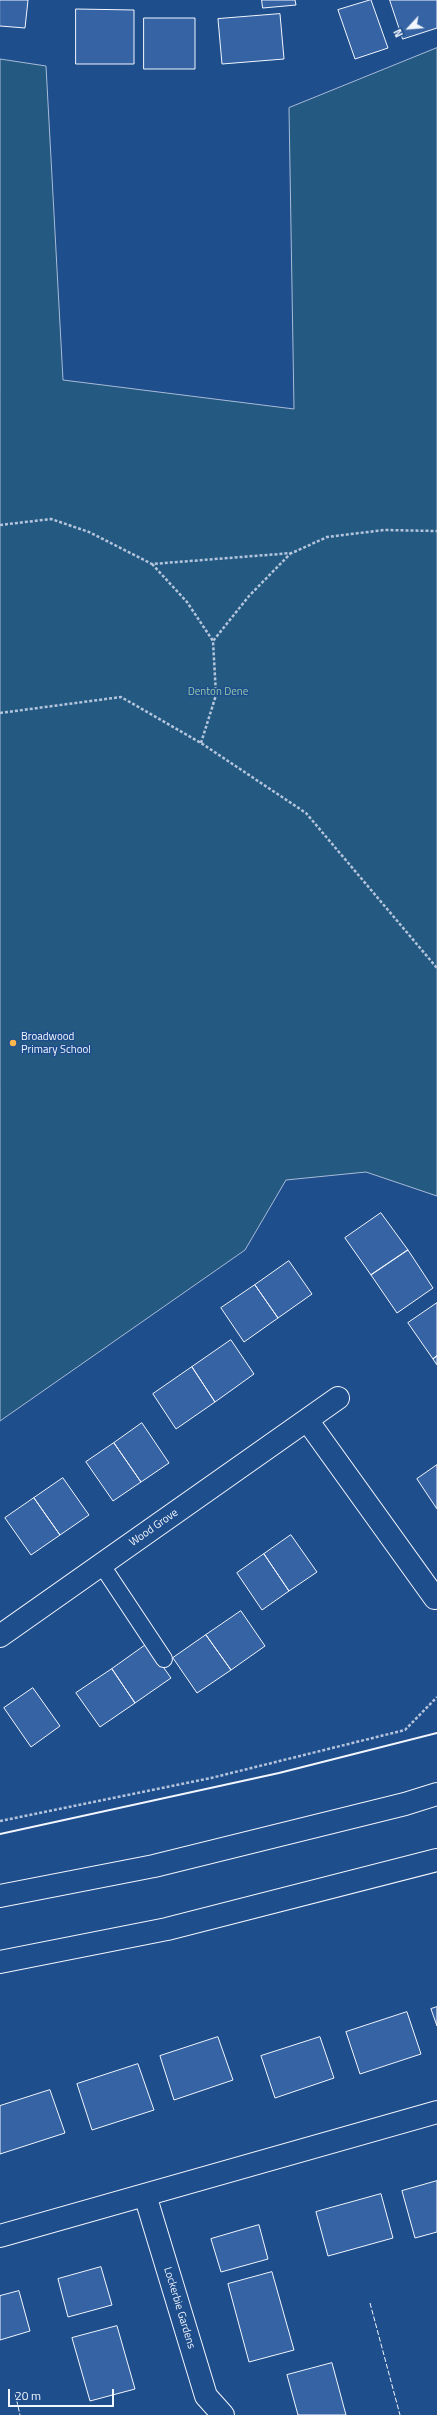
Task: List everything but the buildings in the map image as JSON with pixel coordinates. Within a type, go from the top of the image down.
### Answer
[{"type":"main road","name":"Wood Grove","points":[[0,1636],[338,1398]]},
{"type":"main road","points":[[307,1420],[435,1598]]},
{"type":"main road","points":[[0,1896],[154,1866],[404,1804],[437,1794]]},
{"type":"main road","points":[[0,1962],[166,1929],[437,1860]]},
{"type":"main road","points":[[0,2236],[437,2112]]},
{"type":"main road","name":"Lockerbie Gardens","points":[[145,2195],[206,2396],[224,2415]]},
{"type":"lane","points":[[101,1564],[164,1659]]},
{"type":"path","points":[[0,525],[51,519],[89,532],[152,564],[187,602],[213,641],[216,695],[201,743]]},
{"type":"path","points":[[152,564],[292,553],[327,537],[384,530],[437,531]]},
{"type":"path","points":[[213,641],[249,596],[292,553]]},
{"type":"path","points":[[0,712],[121,697],[201,743],[306,812],[437,968]]},
{"type":"path","points":[[0,1822],[211,1778],[405,1730],[437,1697]]},
{"type":"green space","name":"Denton Dene","points":[[437,48],[437,1196],[366,1172],[286,1180],[245,1250],[0,1421],[0,59],[46,66],[63,380],[294,409],[289,108]]},
{"type":"fence","points":[[370,2303],[400,2415]]},
{"type":"fence","points":[[15,2393],[20,2415]]},
{"type":"wall","points":[[0,1834],[279,1773],[437,1733]]},
{"type":"place","name":"Broadwood Primary School","points":[[13,1043]]}]
